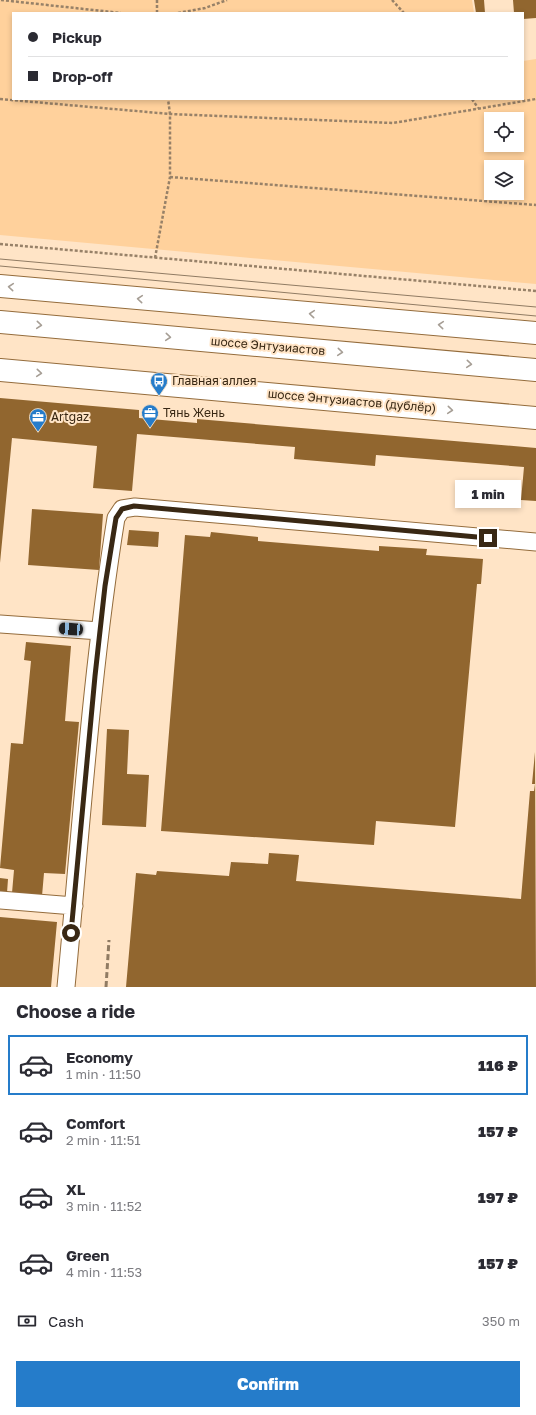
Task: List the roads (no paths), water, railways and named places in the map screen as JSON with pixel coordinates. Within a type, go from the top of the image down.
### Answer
[{"type":"main road","points":[[0,286],[536,333]]},
{"type":"main road","name":"шоссе Энтузиастов","points":[[0,322],[536,370]]},
{"type":"main road","name":"шоссе Энтузиастов (дублёр)","points":[[0,370],[536,418]]},
{"type":"lane","points":[[66,987],[100,631],[116,518],[122,509],[134,506],[536,542]]},
{"type":"lane","points":[[0,624],[100,631]]},
{"type":"lane","points":[[0,900],[74,906]]},
{"type":"tram line","points":[[0,259],[536,307]]},
{"type":"tram line","points":[[0,266],[536,316]]},
{"type":"railway","points":[[106,987],[109,940]]},
{"type":"place","name":"Главная аллея","points":[[159,396]]},
{"type":"place","name":"Тянь Жень","points":[[150,428]]},
{"type":"place","name":"Artgaz","points":[[38,432]]}]
